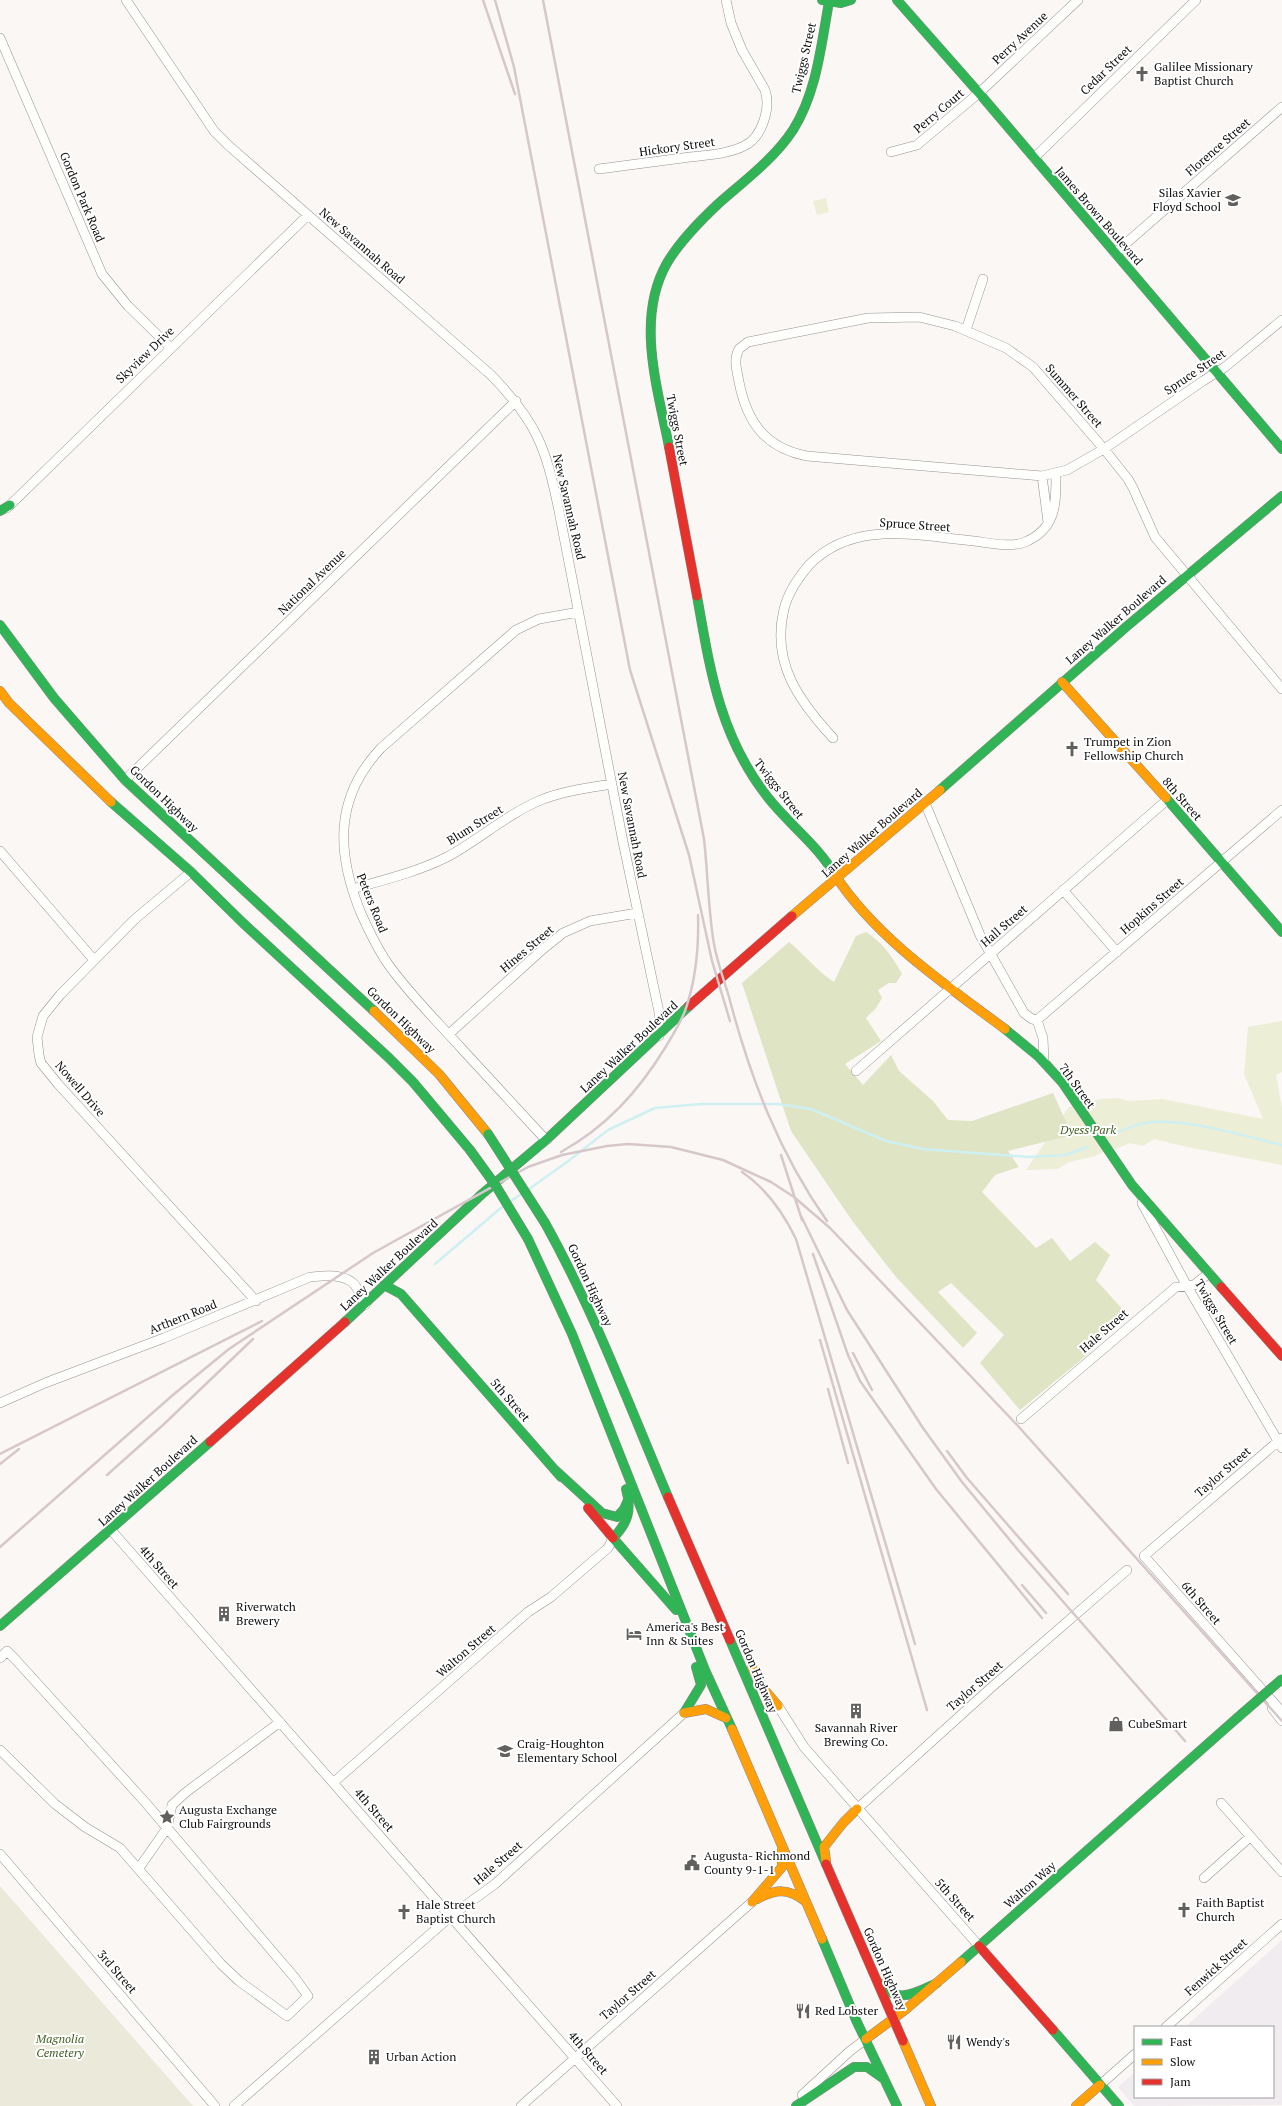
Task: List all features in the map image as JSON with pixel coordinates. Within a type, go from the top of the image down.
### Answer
[{"type":"main road","points":[[825,1],[841,3],[852,0]]},
{"type":"main road","name":"James Brown Boulevard","points":[[897,0],[979,93],[1282,449]]},
{"type":"main road","name":"Twiggs Street","points":[[825,1],[813,83],[798,121],[773,155],[699,220],[677,245],[660,275],[654,294],[649,320],[649,343],[714,688],[722,716],[734,744],[754,779],[793,826],[826,859],[837,879]]},
{"type":"main road","name":"Laney Walker Boulevard","points":[[0,1626],[111,1530],[365,1305],[384,1285],[482,1194],[546,1140],[723,976],[925,803],[1186,575],[1282,496]]},
{"type":"main road","points":[[0,511],[10,504]]},
{"type":"main road","name":"Gordon Highway","points":[[0,625],[54,698],[125,780],[404,1037],[439,1074],[488,1134],[545,1222],[558,1245],[594,1322],[931,2106]]},
{"type":"main road","name":"8th Street","points":[[1062,682],[1282,932]]},
{"type":"main road","points":[[0,692],[9,703],[101,794],[191,872],[243,923],[399,1068],[437,1109],[470,1150],[496,1186],[528,1239],[572,1334],[726,1718],[737,1739],[781,1846],[884,2080],[897,2106]]},
{"type":"main road","name":"7th Street","points":[[837,879],[880,927],[950,989],[1017,1038],[1044,1062],[1069,1090],[1095,1133],[1133,1186],[1282,1356]]},
{"type":"main road","points":[[545,1273],[568,1344],[629,1498],[629,1515],[627,1521],[613,1538]]},
{"type":"main road","name":"5th Street","points":[[384,1285],[401,1294],[664,1595],[688,1625]]},
{"type":"main road","points":[[555,1470],[602,1513],[609,1516],[617,1517],[621,1514],[625,1509],[629,1498]]},
{"type":"main road","points":[[670,1578],[680,1628],[701,1681],[696,1695],[684,1713]]},
{"type":"main road","points":[[705,1582],[762,1687],[778,1706]]},
{"type":"main road","name":"Walton Way","points":[[866,2039],[937,1983],[1282,1679]]},
{"type":"main road","points":[[684,1713],[706,1709],[726,1718]]},
{"type":"main road","points":[[801,1806],[810,1819],[819,1824]]},
{"type":"main road","name":"Taylor Street","points":[[827,1867],[824,1847],[842,1822],[857,1809]]},
{"type":"main road","points":[[832,1824],[842,1822]]},
{"type":"main road","points":[[752,1902],[782,1867],[781,1846]]},
{"type":"main road","points":[[752,1902],[772,1891],[780,1889],[792,1892],[805,1901]]},
{"type":"main road","name":"5th Street","points":[[979,1946],[1119,2106]]},
{"type":"main road","points":[[874,1975],[884,1990],[893,1996],[904,1996],[937,1983]]},
{"type":"main road","points":[[796,2106],[854,2066],[867,2067],[884,2080]]},
{"type":"main road","points":[[1076,2106],[1100,2085]]},
{"type":"street","name":"New Savannah Road","points":[[126,0],[214,131],[491,375],[516,401],[538,435],[548,461],[579,612],[637,913],[659,1012],[659,1036]]},
{"type":"street","name":"Hickory Street","points":[[599,169],[721,153],[744,146],[754,138],[760,129],[768,107],[768,99],[765,90],[737,38],[726,0]]},
{"type":"street","name":"Perry Avenue","points":[[979,93],[1078,0]]},
{"type":"street","name":"Cedar Street","points":[[1034,158],[1196,0]]},
{"type":"street","name":"Gordon Park Road","points":[[0,38],[102,274],[128,306],[170,347]]},
{"type":"street","name":"Perry Court","points":[[891,152],[917,144],[979,93]]},
{"type":"street","name":"Florence Street","points":[[1115,252],[1282,107]]},
{"type":"street","name":"Skyview Drive","points":[[0,514],[308,214]]},
{"type":"street","points":[[966,330],[983,279]]},
{"type":"street","name":"Summer Street","points":[[739,349],[748,342],[868,318],[887,317],[919,318],[966,330],[1006,348],[1033,368],[1104,449],[1134,488],[1155,537],[1282,689]]},
{"type":"street","name":"Spruce Street","points":[[739,349],[735,363],[748,412],[761,432],[784,450],[807,456],[1042,476],[1056,474],[1079,464],[1104,449],[1217,372],[1282,320]]},
{"type":"street","name":"National Avenue","points":[[125,780],[516,401]]},
{"type":"street","name":"Spruce Street","points":[[833,738],[798,697],[784,663],[781,643],[781,626],[786,601],[797,581],[820,555],[847,539],[870,534],[1015,544],[1032,539],[1048,522],[1055,511],[1057,499],[1056,474]]},
{"type":"street","points":[[1042,476],[1048,522]]},
{"type":"street","name":"Peters Road","points":[[546,1140],[409,990],[382,955],[352,889],[343,849],[345,817],[354,787],[368,762],[381,748],[516,630],[539,619],[579,612]]},
{"type":"street","name":"Blum Street","points":[[352,889],[409,873],[446,857],[527,807],[542,800],[558,794],[612,784]]},
{"type":"street","name":"Hall Street","points":[[856,1071],[1167,800]]},
{"type":"street","points":[[925,803],[967,906],[990,954],[1024,1013],[1032,1019],[1037,1020],[1043,1038],[1044,1062]]},
{"type":"street","name":"Hopkins Street","points":[[1037,1020],[1282,810]]},
{"type":"street","points":[[0,851],[94,960]]},
{"type":"street","name":"Nowell Drive","points":[[191,872],[135,919],[60,996],[43,1016],[37,1037],[37,1047],[42,1063],[58,1084],[256,1301]]},
{"type":"street","points":[[1063,890],[1117,952]]},
{"type":"street","name":"Hines Street","points":[[449,1034],[542,949],[563,933],[590,921],[637,913]]},
{"type":"street","name":"Twiggs Street","points":[[1133,1186],[1187,1286],[1281,1443]]},
{"type":"street","name":"Hale Street","points":[[1021,1419],[1176,1287],[1194,1285],[1209,1273]]},
{"type":"street","name":"Arthern Road","points":[[0,1403],[45,1383],[256,1301],[310,1277],[328,1275],[354,1283],[365,1305]]},
{"type":"street","name":"Taylor Street","points":[[1144,1556],[1281,1443]]},
{"type":"street","name":"4th Street","points":[[111,1530],[334,1782],[617,2106]]},
{"type":"street","name":"Walton Street","points":[[334,1782],[528,1612],[552,1597],[608,1548],[613,1538]]},
{"type":"street","name":"6th Street","points":[[1144,1556],[1282,1712]]},
{"type":"street","name":"Taylor Street","points":[[857,1809],[993,1686],[1127,1570]]},
{"type":"street","points":[[0,1658],[7,1651],[11,1655],[167,1828],[235,1906],[308,1996],[287,2016],[239,1981],[221,1964],[120,1848],[85,1827],[55,1804],[0,1750]]},
{"type":"street","name":"6th Street","points":[[1240,1665],[1282,1721]]},
{"type":"street","name":"5th Street","points":[[778,1706],[804,1747],[979,1946]]},
{"type":"street","name":"Hale Street","points":[[234,2106],[451,1916],[495,1884],[684,1713]]},
{"type":"street","points":[[139,1868],[167,1828],[172,1805],[185,1793],[280,1722]]},
{"type":"street","points":[[1221,1803],[1282,1872]]},
{"type":"street","points":[[1204,1878],[1250,1837]]},
{"type":"street","name":"3rd Street","points":[[0,1854],[215,2106]]},
{"type":"street","name":"Taylor Street","points":[[521,2106],[752,1902]]},
{"type":"street","name":"Fenwick Street","points":[[1167,2026],[1282,1924]]},
{"type":"street","name":"Walton Way","points":[[791,2106],[818,2079],[866,2039]]},
{"type":"street","points":[[1100,2085],[1134,2055]]},
{"type":"shaded area","points":[[1282,1940],[1282,2105],[1134,2106],[1118,2087],[1134,2073],[1134,2098],[1274,2098],[1274,2026],[1186,2026]]},
{"type":"green space","points":[[826,198],[829,212],[817,215],[813,201]]},
{"type":"green space","points":[[866,932],[887,950],[902,974],[896,983],[889,983],[878,990],[882,998],[876,1008],[866,1018],[881,1041],[845,1064],[863,1085],[891,1055],[899,1071],[933,1101],[948,1120],[972,1121],[1053,1093],[1072,1135],[1008,1151],[1019,1167],[995,1175],[982,1192],[1036,1248],[1052,1238],[1070,1261],[1095,1242],[1110,1255],[1096,1280],[1125,1312],[1088,1354],[1020,1410],[980,1363],[1004,1335],[951,1283],[938,1292],[977,1333],[963,1348],[896,1277],[853,1222],[791,1131],[742,983],[789,942],[822,973],[834,982],[856,936]]},
{"type":"green space","name":"Dyess Park","points":[[1282,1021],[1282,1072],[1276,1075],[1282,1108],[1282,1165],[1187,1147],[1154,1139],[1143,1146],[1130,1143],[1115,1149],[1113,1147],[1095,1156],[1069,1162],[1058,1169],[1026,1170],[1069,1107],[1100,1099],[1118,1098],[1129,1101],[1163,1099],[1263,1119],[1244,1074],[1248,1027]]},
{"type":"green space","name":"Magnolia Cemetery","points":[[0,1886],[193,2106],[0,2106]]},
{"type":"waterway","points":[[529,1189],[608,1130],[655,1108],[701,1104],[778,1104],[811,1109],[886,1141],[923,1149],[1029,1157],[1065,1155],[1088,1147]]},
{"type":"waterway","points":[[1114,1133],[1142,1124],[1161,1122],[1177,1123],[1214,1128],[1282,1145]]},
{"type":"waterway","points":[[511,1201],[520,1195]]},
{"type":"waterway","points":[[435,1264],[502,1207]]},
{"type":"railway","points":[[483,0],[515,94]]},
{"type":"railway","points":[[495,0],[514,67],[630,670],[689,855],[712,961],[730,1021]]},
{"type":"railway","points":[[543,0],[704,839],[710,918],[715,951],[746,1056],[768,1114],[794,1169],[827,1221]]},
{"type":"railway","points":[[561,1152],[607,1120],[620,1107],[655,1064],[676,1030],[685,1011],[692,988],[698,940],[698,915]]},
{"type":"railway","points":[[0,1547],[174,1394],[229,1349],[373,1253],[528,1167],[562,1155],[607,1146],[628,1144],[671,1147],[723,1160],[771,1182],[794,1197],[830,1228],[1018,1426],[1282,1721]]},
{"type":"railway","points":[[781,1155],[802,1220]]},
{"type":"railway","points":[[742,1172],[759,1186],[774,1202],[796,1239],[915,1644]]},
{"type":"railway","points":[[801,1216],[847,1310],[923,1428],[962,1482],[1018,1550],[1185,1741]]},
{"type":"railway","points":[[813,1254],[848,1355],[860,1381],[936,1489],[1042,1618]]},
{"type":"railway","points":[[0,1454],[262,1321]]},
{"type":"railway","points":[[107,1475],[163,1425],[253,1339]]},
{"type":"railway","points":[[820,1340],[927,1710]]},
{"type":"railway","points":[[853,1353],[872,1390]]},
{"type":"railway","points":[[828,1389],[848,1463]]},
{"type":"railway","points":[[0,1464],[19,1449]]},
{"type":"railway","points":[[947,1451],[967,1478],[1068,1594]]},
{"type":"railway","points":[[1022,1585],[1046,1613]]},
{"type":"traffic: fast","points":[[822,0],[841,3],[851,0]]},
{"type":"traffic: fast","points":[[897,0],[979,93],[1282,449]]},
{"type":"traffic: fast","points":[[669,447],[655,378],[652,354],[652,307],[657,285],[667,263],[690,232],[718,204],[768,160],[793,130],[808,100],[813,84],[829,2]]},
{"type":"traffic: fast","points":[[940,790],[1126,627],[1282,496]]},
{"type":"traffic: fast","points":[[0,511],[10,505]]},
{"type":"traffic: fast","points":[[697,596],[712,675],[727,724],[737,748],[750,772],[766,795],[820,853],[835,875]]},
{"type":"traffic: fast","points":[[0,625],[54,698],[125,780],[374,1011]]},
{"type":"traffic: fast","points":[[1166,798],[1282,932]]},
{"type":"traffic: fast","points":[[111,802],[191,872],[243,923],[389,1058],[413,1082],[470,1150]]},
{"type":"traffic: fast","points":[[345,1322],[482,1194],[546,1140],[689,1006]]},
{"type":"traffic: fast","points":[[1005,1029],[1039,1057],[1062,1082],[1132,1185],[1221,1287]]},
{"type":"traffic: fast","points":[[488,1134],[545,1223]]},
{"type":"traffic: fast","points":[[470,1150],[496,1186],[528,1239]]},
{"type":"traffic: fast","points":[[545,1223],[563,1256],[595,1324],[668,1497]]},
{"type":"traffic: fast","points":[[528,1239],[572,1334],[705,1670],[732,1729]]},
{"type":"traffic: fast","points":[[384,1285],[401,1294],[561,1477]]},
{"type":"traffic: fast","points":[[0,1626],[210,1442]]},
{"type":"traffic: fast","points":[[555,1470],[602,1513],[617,1517],[624,1509],[628,1500]]},
{"type":"traffic: fast","points":[[626,1489],[629,1503],[627,1516],[622,1527],[613,1538],[676,1610]]},
{"type":"traffic: fast","points":[[730,1640],[826,1864]]},
{"type":"traffic: fast","points":[[684,1713],[701,1685],[696,1667]]},
{"type":"traffic: fast","points":[[1237,1718],[1282,1679]]},
{"type":"traffic: fast","points":[[961,1962],[1237,1718]]},
{"type":"traffic: fast","points":[[822,1939],[856,2020],[897,2106]]},
{"type":"traffic: fast","points":[[879,1983],[886,1990],[893,1994],[900,1995],[914,1993],[937,1983]]},
{"type":"traffic: fast","points":[[1053,2030],[1119,2106]]},
{"type":"traffic: fast","points":[[796,2106],[854,2067],[867,2067],[884,2079]]},
{"type":"traffic: slow","points":[[1062,682],[1166,798]]},
{"type":"traffic: slow","points":[[0,691],[9,703],[111,802]]},
{"type":"traffic: slow","points":[[792,916],[940,790]]},
{"type":"traffic: slow","points":[[835,875],[852,898],[891,940],[936,978],[1005,1029]]},
{"type":"traffic: slow","points":[[374,1011],[439,1074],[488,1134]]},
{"type":"traffic: slow","points":[[752,1667],[762,1687],[778,1706]]},
{"type":"traffic: slow","points":[[684,1713],[706,1709],[726,1718]]},
{"type":"traffic: slow","points":[[732,1729],[822,1939]]},
{"type":"traffic: slow","points":[[843,1823],[857,1809]]},
{"type":"traffic: slow","points":[[826,1861],[824,1847],[843,1823]]},
{"type":"traffic: slow","points":[[752,1902],[782,1867],[782,1850]]},
{"type":"traffic: slow","points":[[757,1899],[770,1893],[782,1891],[793,1894],[805,1901]]},
{"type":"traffic: slow","points":[[866,2039],[905,2010],[961,1962]]},
{"type":"traffic: slow","points":[[903,2041],[931,2106]]},
{"type":"traffic: slow","points":[[1076,2106],[1100,2085]]},
{"type":"traffic: jam","points":[[669,447],[697,596]]},
{"type":"traffic: jam","points":[[689,1006],[792,916]]},
{"type":"traffic: jam","points":[[1221,1287],[1282,1356]]},
{"type":"traffic: jam","points":[[210,1442],[345,1322]]},
{"type":"traffic: jam","points":[[668,1497],[730,1640]]},
{"type":"traffic: jam","points":[[588,1508],[613,1538]]},
{"type":"traffic: jam","points":[[826,1864],[903,2041]]},
{"type":"traffic: jam","points":[[979,1946],[1053,2030]]},
{"type":"place","name":"Galilee Missionary Baptist Church","points":[[1142,74]]},
{"type":"place","name":"Silas Xavier Floyd School","points":[[1233,200]]},
{"type":"place","name":"Trumpet in Zion Fellowship Church","points":[[1072,749]]},
{"type":"place","name":"Riverwatch Brewery","points":[[224,1614]]},
{"type":"place","name":"America's Best Inn & Suites","points":[[634,1634]]},
{"type":"place","name":"Savannah River Brewing Co.","points":[[856,1711]]},
{"type":"place","name":"CubeSmart","points":[[1116,1724]]},
{"type":"place","name":"Craig-Houghton Elementary School","points":[[505,1751]]},
{"type":"place","name":"Augusta Exchange Club Fairgrounds","points":[[167,1817]]},
{"type":"place","name":"Augusta- Richmond County 9-1-1","points":[[692,1863]]},
{"type":"place","name":"Faith Baptist Church","points":[[1184,1910]]},
{"type":"place","name":"Hale Street Baptist Church","points":[[404,1912]]},
{"type":"place","name":"Red Lobster","points":[[803,2011]]},
{"type":"place","name":"Wendy's","points":[[954,2042]]},
{"type":"place","name":"Urban Action","points":[[374,2057]]}]
